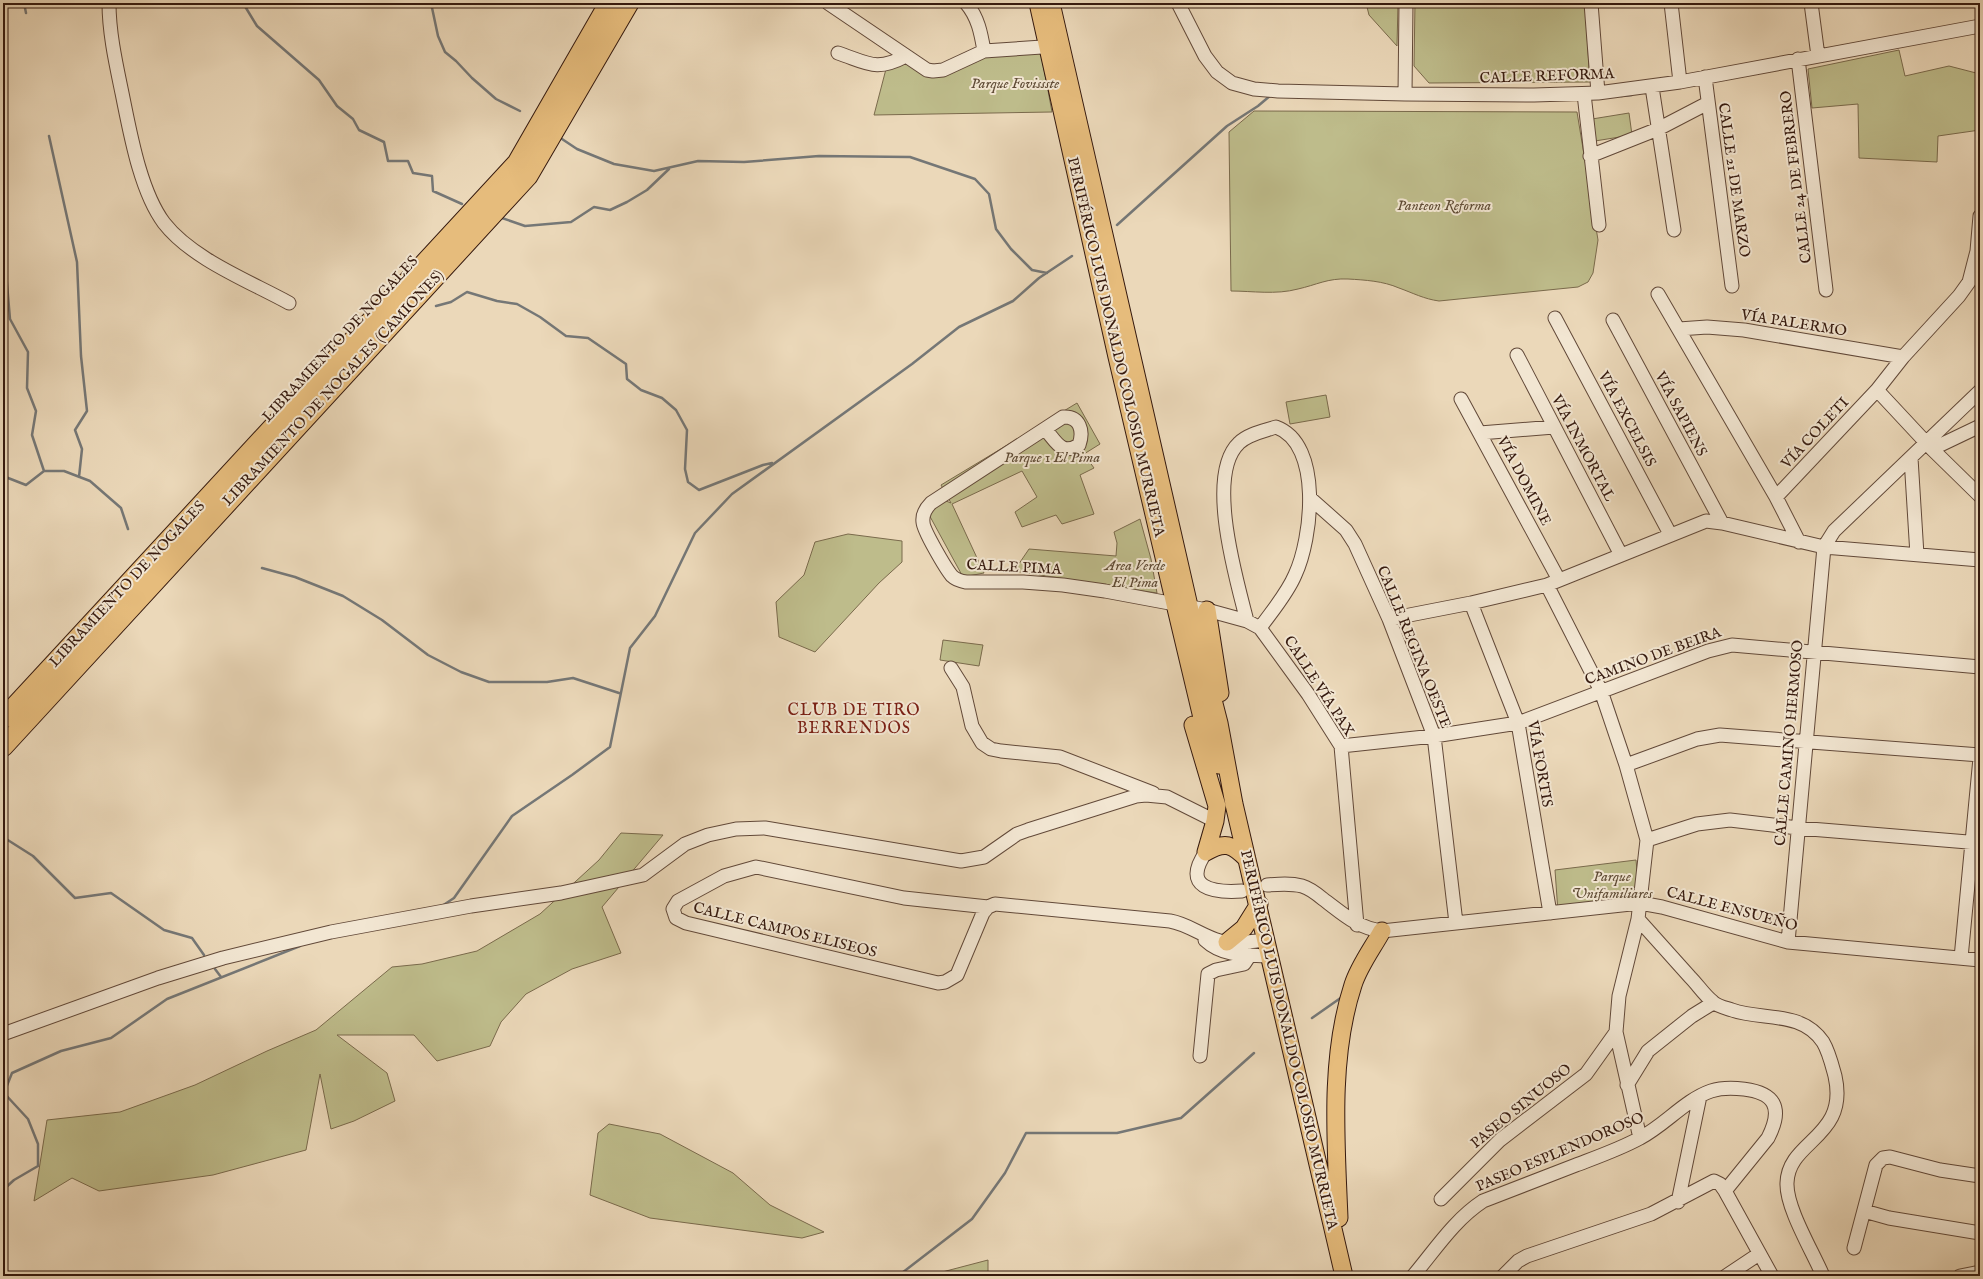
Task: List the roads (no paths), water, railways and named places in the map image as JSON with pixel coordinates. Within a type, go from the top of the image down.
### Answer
[{"type":"highway","name":"LIBRAMIENTO DE NOGALES","points":[[3,705],[506,158],[596,3]]},
{"type":"highway","name":"LIBRAMIENTO DE NOGALES","points":[[3,719],[517,163],[609,3]]},
{"type":"highway","points":[[3,736],[522,172],[622,3]]},
{"type":"highway","name":"LIBRAMIENTO DE NOGALES (CAMIONES)","points":[[3,747],[528,176],[629,3]]},
{"type":"main road","name":"PERIFÉRICO LUIS DONALDO COLOSIO MURRIETA","points":[[1038,3],[1055,42]]},
{"type":"main road","name":"PERIFÉRICO LUIS DONALDO COLOSIO MURRIETA","points":[[1051,3],[1055,42],[1117,357],[1182,605],[1211,725],[1234,804],[1259,904],[1342,1269]]},
{"type":"main road","points":[[1055,42],[1060,3]]},
{"type":"main road","name":"PERIFÉRICO LUIS DONALDO COLOSIO MURRIETA","points":[[1182,605],[1193,682],[1211,725]]},
{"type":"main road","points":[[1207,610],[1220,685],[1211,725]]},
{"type":"main road","points":[[1193,682],[1188,696],[1188,705],[1216,798],[1217,810],[1206,852]]},
{"type":"main road","points":[[1206,852],[1219,846],[1231,846],[1247,859]]},
{"type":"main road","points":[[1219,943],[1244,928],[1259,904]]},
{"type":"main road","points":[[1342,1269],[1336,1137],[1338,1067],[1348,1000],[1354,983],[1382,931]]},
{"type":"street","points":[[109,3],[109,15],[118,70],[139,165],[151,199],[164,222],[182,240],[209,260],[289,303]]},
{"type":"street","points":[[828,3],[927,70],[938,71],[984,51],[1055,42]]},
{"type":"street","points":[[966,3],[979,26],[984,51]]},
{"type":"street","name":"CALLE REFORMA","points":[[1178,3],[1205,56],[1217,72],[1232,83],[1254,89],[1278,91],[1405,94],[1598,93],[1652,87],[1705,78],[1798,59],[1980,26]]},
{"type":"street","points":[[1405,94],[1406,3]]},
{"type":"street","points":[[1591,3],[1598,93]]},
{"type":"street","points":[[1671,3],[1680,82]]},
{"type":"street","points":[[1811,3],[1818,56]]},
{"type":"street","points":[[838,53],[880,66],[892,63],[906,56]]},
{"type":"street","name":"CALLE 24 DE FEBRERO","points":[[1798,59],[1826,290]]},
{"type":"street","name":"CALLE 21 DE MARZO","points":[[1705,78],[1732,286]]},
{"type":"street","points":[[1652,87],[1674,230]]},
{"type":"street","points":[[1584,94],[1599,225]]},
{"type":"street","points":[[1590,156],[1658,129],[1708,103]]},
{"type":"street","name":"VÍA COLETI","points":[[1776,497],[1877,390],[1902,357],[1959,296],[1969,282],[1977,251],[1980,216]]},
{"type":"street","points":[[1658,294],[1776,497],[1799,542]]},
{"type":"street","name":"VÍA EXCELSIS","points":[[1555,318],[1670,534]]},
{"type":"street","name":"VÍA SAPIENS","points":[[1613,320],[1722,523]]},
{"type":"street","name":"VÍA PALERMO","points":[[1679,329],[1707,327],[1744,330],[1902,357]]},
{"type":"street","name":"VÍA INMORTAL","points":[[1517,355],[1621,555]]},
{"type":"street","points":[[1877,390],[1929,446],[1980,496]]},
{"type":"street","points":[[1929,446],[1980,391]]},
{"type":"street","name":"VÍA DOMINE","points":[[1460,399],[1480,433],[1553,582],[1601,691],[1626,765],[1647,840]]},
{"type":"street","points":[[1824,547],[1834,531],[1911,458],[1929,446],[1980,426]]},
{"type":"street","points":[[1247,621],[1227,532],[1223,490],[1230,458],[1239,443],[1255,433],[1276,427],[1283,430],[1300,452],[1308,472],[1310,498],[1305,542],[1295,575],[1283,596],[1260,628]]},
{"type":"street","points":[[1480,433],[1554,428]]},
{"type":"street","name":"CALLE PIMA","points":[[1045,429],[931,503],[926,509],[923,517],[926,532],[951,574],[957,580],[966,582],[1023,582],[1063,585],[1182,605]]},
{"type":"street","points":[[1911,458],[1917,555]]},
{"type":"street","name":"CALLE REGINA OESTE","points":[[1310,498],[1351,537],[1389,619],[1434,736],[1456,923]]},
{"type":"street","points":[[1389,619],[1470,603],[1553,582],[1701,522],[1722,523],[1824,547],[1980,560]]},
{"type":"street","name":"CALLE CAMINO HERMOSO","points":[[1788,942],[1824,547]]},
{"type":"street","name":"VÍA FORTIS","points":[[1470,603],[1518,723],[1550,913]]},
{"type":"street","name":"CALLE VÍA PAX","points":[[1182,605],[1247,621],[1260,628],[1308,694],[1341,746],[1357,925]]},
{"type":"street","name":"CAMINO DE BEIRA","points":[[1341,746],[1434,736],[1518,723],[1721,647],[1742,644],[1980,667]]},
{"type":"street","points":[[951,668],[963,687],[972,726],[982,743],[986,746],[1001,751],[1060,757],[1167,797],[1215,821]]},
{"type":"street","points":[[1626,765],[1698,739],[1720,735],[1980,756],[1976,843],[1961,958]]},
{"type":"street","points":[[3,1034],[158,978],[231,956],[331,932],[471,906],[561,893],[643,875],[685,844],[708,835],[736,829],[765,828],[961,861],[984,857],[1017,834],[1028,830],[1136,796],[1156,794]]},
{"type":"street","points":[[1640,1138],[1616,1032],[1619,996],[1638,919],[1647,840],[1713,820],[1730,820],[1798,828],[1976,843]]},
{"type":"street","points":[[1206,852],[1197,868],[1196,873],[1202,885],[1207,889],[1221,892],[1242,891]]},
{"type":"street","name":"CALLE CAMPOS ELISEOS","points":[[988,907],[904,898],[756,867],[724,876],[678,901],[673,909],[676,918],[686,923],[938,983],[945,982],[957,975],[983,913],[988,907],[995,904],[1170,921],[1196,930],[1219,943],[1228,953],[1250,955],[1269,948]]},
{"type":"street","points":[[1267,885],[1288,884],[1302,886],[1314,892],[1357,925]]},
{"type":"street","name":"CALLE ENSUEÑO","points":[[1357,925],[1370,930],[1382,931],[1640,904],[1662,907],[1788,942],[1980,960]]},
{"type":"street","points":[[1638,919],[1713,1003],[1745,1014],[1781,1017],[1792,1020],[1806,1026],[1823,1042],[1837,1089],[1838,1099],[1836,1110],[1825,1128],[1803,1151],[1792,1167],[1788,1174],[1787,1184],[1792,1205],[1823,1276]]},
{"type":"street","points":[[1219,943],[1269,948]]},
{"type":"street","points":[[1200,1056],[1208,974],[1216,970],[1244,964],[1250,955]]},
{"type":"street","points":[[1627,1085],[1648,1051],[1692,1016],[1713,1003]]},
{"type":"street","name":"PASEO SINUOSO","points":[[1441,1199],[1500,1140],[1586,1074],[1616,1032]]},
{"type":"street","name":"PASEO ESPLENDOROSO","points":[[1413,1276],[1457,1222],[1469,1210],[1483,1201],[1640,1138],[1700,1096],[1722,1089],[1738,1088],[1762,1094],[1770,1099],[1774,1104],[1775,1119],[1773,1128],[1768,1138],[1725,1191]]},
{"type":"street","points":[[1678,1202],[1700,1096]]},
{"type":"street","points":[[1854,1248],[1876,1165],[1883,1158],[1890,1157],[1940,1170],[1980,1176]]},
{"type":"street","points":[[1503,1276],[1513,1265],[1527,1256],[1634,1221],[1678,1202],[1711,1182],[1718,1182],[1725,1191],[1772,1276]]},
{"type":"street","points":[[1864,1211],[1889,1218],[1980,1233]]},
{"type":"street","points":[[1726,1276],[1759,1254]]},
{"type":"street","points":[[1960,1276],[1980,1272]]},
{"type":"waterway","points":[[24,3],[26,13]]},
{"type":"waterway","points":[[243,3],[257,26],[319,80],[337,106],[353,119],[359,130],[384,142],[388,161],[408,161],[413,173],[432,176],[433,191],[462,204]]},
{"type":"waterway","points":[[431,3],[438,36],[445,52],[496,99],[520,111]]},
{"type":"waterway","points":[[1117,225],[1227,126],[1258,106],[1271,95]]},
{"type":"waterway","points":[[1621,96],[1632,95]]},
{"type":"waterway","points":[[49,136],[77,262],[81,356],[87,411],[75,430],[82,449],[79,477]]},
{"type":"waterway","points":[[562,139],[577,149],[614,164],[654,171],[698,161],[744,162],[819,156],[910,157],[975,179],[989,194],[996,229],[1011,249],[1032,270],[1047,273]]},
{"type":"waterway","points":[[502,218],[525,226],[571,222],[594,207],[610,210],[627,202],[647,190],[669,169]]},
{"type":"waterway","points":[[442,906],[454,898],[512,816],[610,747],[630,648],[655,616],[695,533],[732,494],[912,364],[959,327],[1013,301],[1039,278],[1072,256]]},
{"type":"waterway","points":[[3,267],[6,272],[10,319],[28,352],[27,388],[36,411],[32,435],[44,471]]},
{"type":"waterway","points":[[436,306],[451,302],[467,292],[497,301],[517,304],[540,317],[566,336],[588,338],[626,364],[627,379],[641,390],[662,398],[676,410],[687,430],[685,469],[688,482],[699,490],[763,465],[772,463]]},
{"type":"waterway","points":[[3,476],[26,485],[44,471],[64,471],[90,481],[121,508],[128,529]]},
{"type":"waterway","points":[[262,568],[295,577],[343,596],[382,620],[428,655],[461,672],[489,682],[547,682],[573,678],[619,693]]},
{"type":"waterway","points":[[3,837],[33,856],[75,898],[111,893],[164,930],[192,938],[204,955]]},
{"type":"waterway","points":[[3,1190],[14,1180],[38,1166],[38,1144],[28,1119],[4,1093],[12,1073],[61,1051],[111,1038],[167,999],[300,946]]},
{"type":"waterway","points":[[215,969],[221,977]]},
{"type":"waterway","points":[[1312,1018],[1342,997]]},
{"type":"waterway","points":[[898,1276],[972,1219],[1005,1173],[1026,1133],[1117,1133],[1181,1118],[1254,1053]]},
{"type":"district","name":"CLUB DE TIRO BERRENDOS","points":[[854,720]]},
{"type":"park label","name":"Parque Fovissste","points":[[1015,83]]},
{"type":"park label","name":"Panteon Reforma","points":[[1444,205]]},
{"type":"park label","name":"Parque 1 El Pima","points":[[1052,457]]},
{"type":"park label","name":"Area Verde El Pima","points":[[1135,574]]},
{"type":"park label","name":"Parque Unifamiliares","points":[[1612,884]]}]
